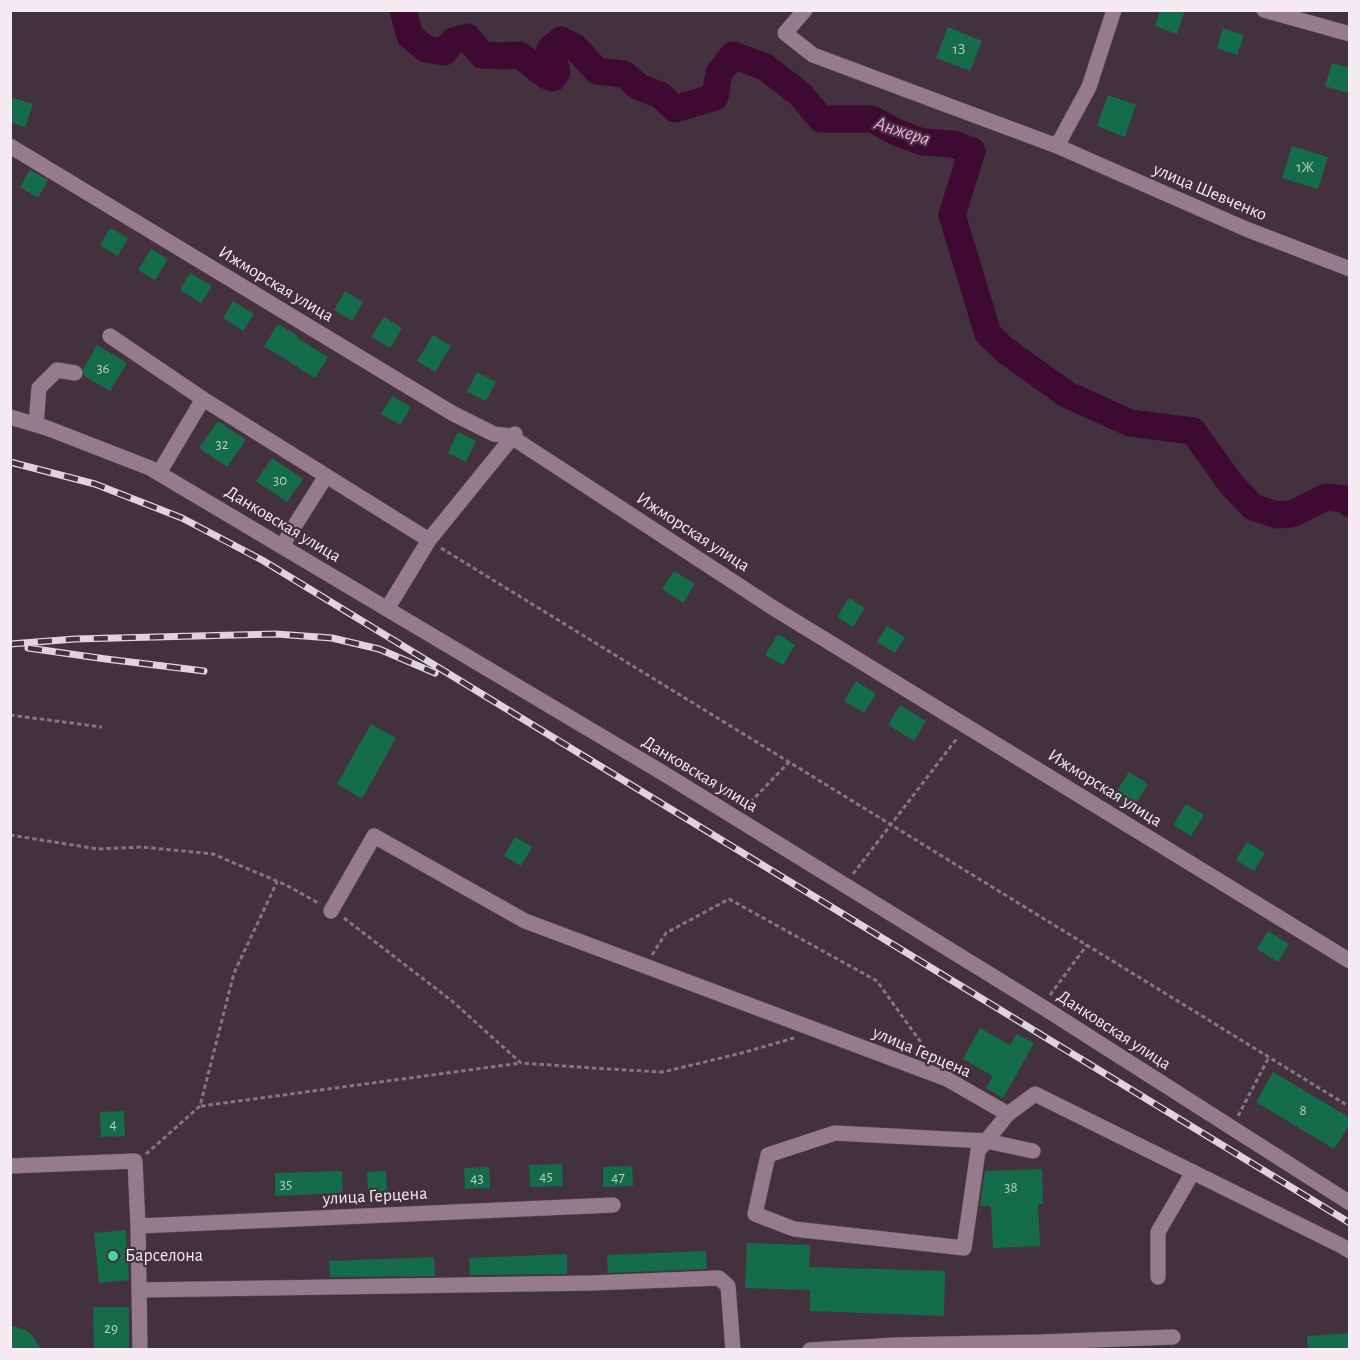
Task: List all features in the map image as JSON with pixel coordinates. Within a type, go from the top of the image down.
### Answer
[{"type":"street","name":"улица Шевченко","points":[[805,10],[785,33],[813,55],[1057,146],[1246,229],[1350,269]]},
{"type":"street","points":[[1057,146],[1089,87],[1114,10]]},
{"type":"street","points":[[1264,10],[1350,34]]},
{"type":"street","name":"Ижморская улица","points":[[10,146],[452,413],[494,434],[513,436],[775,609],[1350,961]]},
{"type":"street","points":[[110,336],[203,399],[429,540]]},
{"type":"street","points":[[36,425],[39,388],[57,370],[75,373]]},
{"type":"street","points":[[159,473],[203,399]]},
{"type":"street","name":"Данковская улица","points":[[10,417],[159,473],[736,818],[1041,1006],[1350,1203]]},
{"type":"street","points":[[387,609],[429,540],[513,436]]},
{"type":"street","points":[[282,546],[326,476]]},
{"type":"street","name":"улица Герцена","points":[[332,911],[374,836],[525,921],[947,1079],[1008,1114]]},
{"type":"street","points":[[1033,1151],[986,1141],[835,1133],[768,1155],[755,1214],[794,1229],[964,1248],[978,1151],[986,1141],[1008,1114],[1035,1094],[1350,1251]]},
{"type":"street","points":[[10,1166],[135,1162],[140,1350]]},
{"type":"street","points":[[1158,1277],[1158,1232],[1193,1172]]},
{"type":"street","name":"улица Герцена","points":[[138,1226],[613,1205]]},
{"type":"street","points":[[139,1290],[592,1283],[718,1278],[728,1286],[734,1350]]},
{"type":"street","points":[[810,1350],[896,1345],[1041,1346],[1173,1337]]},
{"type":"path","points":[[429,540],[1350,1107]]},
{"type":"path","points":[[10,716],[102,727]]},
{"type":"path","points":[[845,885],[966,726]]},
{"type":"path","points":[[736,818],[789,762]]},
{"type":"path","points":[[10,835],[98,849],[142,847],[213,854],[277,882],[345,918],[452,1001],[521,1063]]},
{"type":"path","points":[[200,1106],[234,973],[277,882]]},
{"type":"path","points":[[645,966],[666,933],[729,899],[877,981],[947,1079]]},
{"type":"path","points":[[1041,1006],[1087,945]]},
{"type":"path","points":[[135,1162],[200,1106],[521,1063],[663,1071],[738,1054],[818,1031]]},
{"type":"path","points":[[1232,1128],[1269,1057]]},
{"type":"building","points":[[1160,10],[1185,10],[1177,34],[1155,26]]},
{"type":"building","points":[[948,27],[982,41],[970,71],[936,58]]},
{"type":"building","points":[[1223,28],[1244,35],[1237,55],[1217,48]]},
{"type":"building","points":[[1332,63],[1350,68],[1350,84],[1347,93],[1325,86]]},
{"type":"building","points":[[1108,95],[1136,105],[1125,137],[1097,126]]},
{"type":"building","points":[[10,97],[33,104],[25,127],[10,122]]},
{"type":"building","points":[[1292,146],[1328,157],[1318,189],[1282,178]]},
{"type":"building","points":[[30,170],[48,180],[38,198],[20,187]]},
{"type":"building","points":[[110,228],[128,238],[118,256],[100,245]]},
{"type":"building","points":[[151,249],[168,259],[155,280],[138,270]]},
{"type":"building","points":[[190,273],[212,286],[201,303],[180,290]]},
{"type":"building","points":[[345,291],[363,302],[352,321],[334,310]]},
{"type":"building","points":[[233,301],[254,314],[243,331],[223,318]]},
{"type":"building","points":[[384,317],[402,328],[390,348],[371,337]]},
{"type":"building","points":[[278,324],[328,357],[315,378],[264,346]]},
{"type":"building","points":[[433,335],[451,346],[435,372],[417,361]]},
{"type":"building","points":[[97,345],[127,363],[110,391],[84,376],[83,369]]},
{"type":"building","points":[[477,372],[496,382],[486,401],[467,392]]},
{"type":"building","points":[[392,396],[411,407],[400,425],[381,414]]},
{"type":"building","points":[[218,421],[246,440],[227,467],[199,448]]},
{"type":"building","points":[[458,432],[476,441],[466,462],[448,453]]},
{"type":"building","points":[[272,458],[303,479],[287,502],[256,481]]},
{"type":"building","points":[[674,571],[695,584],[683,603],[662,589]]},
{"type":"building","points":[[849,598],[865,608],[853,627],[837,617]]},
{"type":"building","points":[[887,626],[905,637],[895,653],[877,642]]},
{"type":"building","points":[[778,634],[795,645],[783,665],[765,655]]},
{"type":"building","points":[[856,681],[876,694],[864,713],[844,701]]},
{"type":"building","points":[[900,705],[926,721],[914,741],[888,725]]},
{"type":"building","points":[[371,724],[396,738],[362,799],[337,784]]},
{"type":"building","points":[[1129,772],[1148,784],[1136,804],[1116,792]]},
{"type":"building","points":[[1186,804],[1204,815],[1191,836],[1173,825]]},
{"type":"building","points":[[515,837],[532,847],[521,866],[504,856]]},
{"type":"building","points":[[1247,842],[1265,853],[1254,871],[1236,860]]},
{"type":"building","points":[[1268,931],[1289,944],[1278,962],[1257,949]]},
{"type":"building","points":[[980,1028],[1010,1045],[1017,1034],[1034,1043],[1003,1098],[986,1088],[993,1076],[963,1059]]},
{"type":"building","points":[[1273,1072],[1350,1118],[1350,1124],[1334,1149],[1256,1102]]},
{"type":"building","points":[[124,1111],[125,1136],[101,1137],[100,1112]]},
{"type":"building","points":[[562,1164],[563,1186],[530,1187],[529,1165]]},
{"type":"building","points":[[632,1166],[633,1186],[603,1187],[603,1167]]},
{"type":"building","points":[[489,1167],[490,1188],[465,1189],[464,1168]]},
{"type":"building","points":[[1042,1169],[1043,1204],[1038,1204],[1040,1246],[993,1248],[991,1206],[980,1206],[985,1171]]},
{"type":"building","points":[[342,1171],[343,1193],[275,1196],[275,1173]]},
{"type":"building","points":[[386,1171],[387,1192],[368,1192],[367,1172]]},
{"type":"building","name":"Барселона","points":[[126,1230],[129,1280],[99,1283],[94,1233]]},
{"type":"building","points":[[747,1243],[810,1245],[809,1267],[945,1271],[944,1316],[810,1311],[810,1290],[745,1288]]},
{"type":"building","points":[[706,1251],[707,1269],[608,1273],[607,1255]]},
{"type":"building","points":[[567,1254],[567,1274],[470,1275],[469,1258]]},
{"type":"building","points":[[434,1257],[435,1276],[330,1277],[329,1261]]},
{"type":"building","points":[[93,1307],[129,1307],[129,1350],[94,1350]]},
{"type":"building","points":[[10,1325],[26,1330],[33,1336],[41,1350],[10,1350]]},
{"type":"building","points":[[1350,1333],[1350,1350],[1308,1350],[1307,1336]]},
{"type":"waterway","name":"Анжера","points":[[403,10],[410,36],[426,49],[444,52],[453,41],[467,37],[482,55],[520,55],[545,75],[553,78],[557,72],[550,49],[561,40],[575,47],[597,71],[624,74],[639,87],[660,95],[675,109],[715,97],[719,73],[733,55],[765,67],[800,94],[821,119],[872,119],[922,142],[953,144],[972,151],[952,215],[988,334],[1005,350],[1066,394],[1130,423],[1193,431],[1231,484],[1253,507],[1277,515],[1292,514],[1326,497],[1345,499],[1350,504]]},
{"type":"railway","points":[[10,462],[95,484],[182,518],[262,560],[1350,1223]]},
{"type":"railway","points":[[10,644],[75,639],[276,634],[332,638],[379,649],[435,673]]},
{"type":"railway","points":[[28,648],[204,671]]},
{"type":"place","name":"Барселона","points":[[113,1256]]}]
